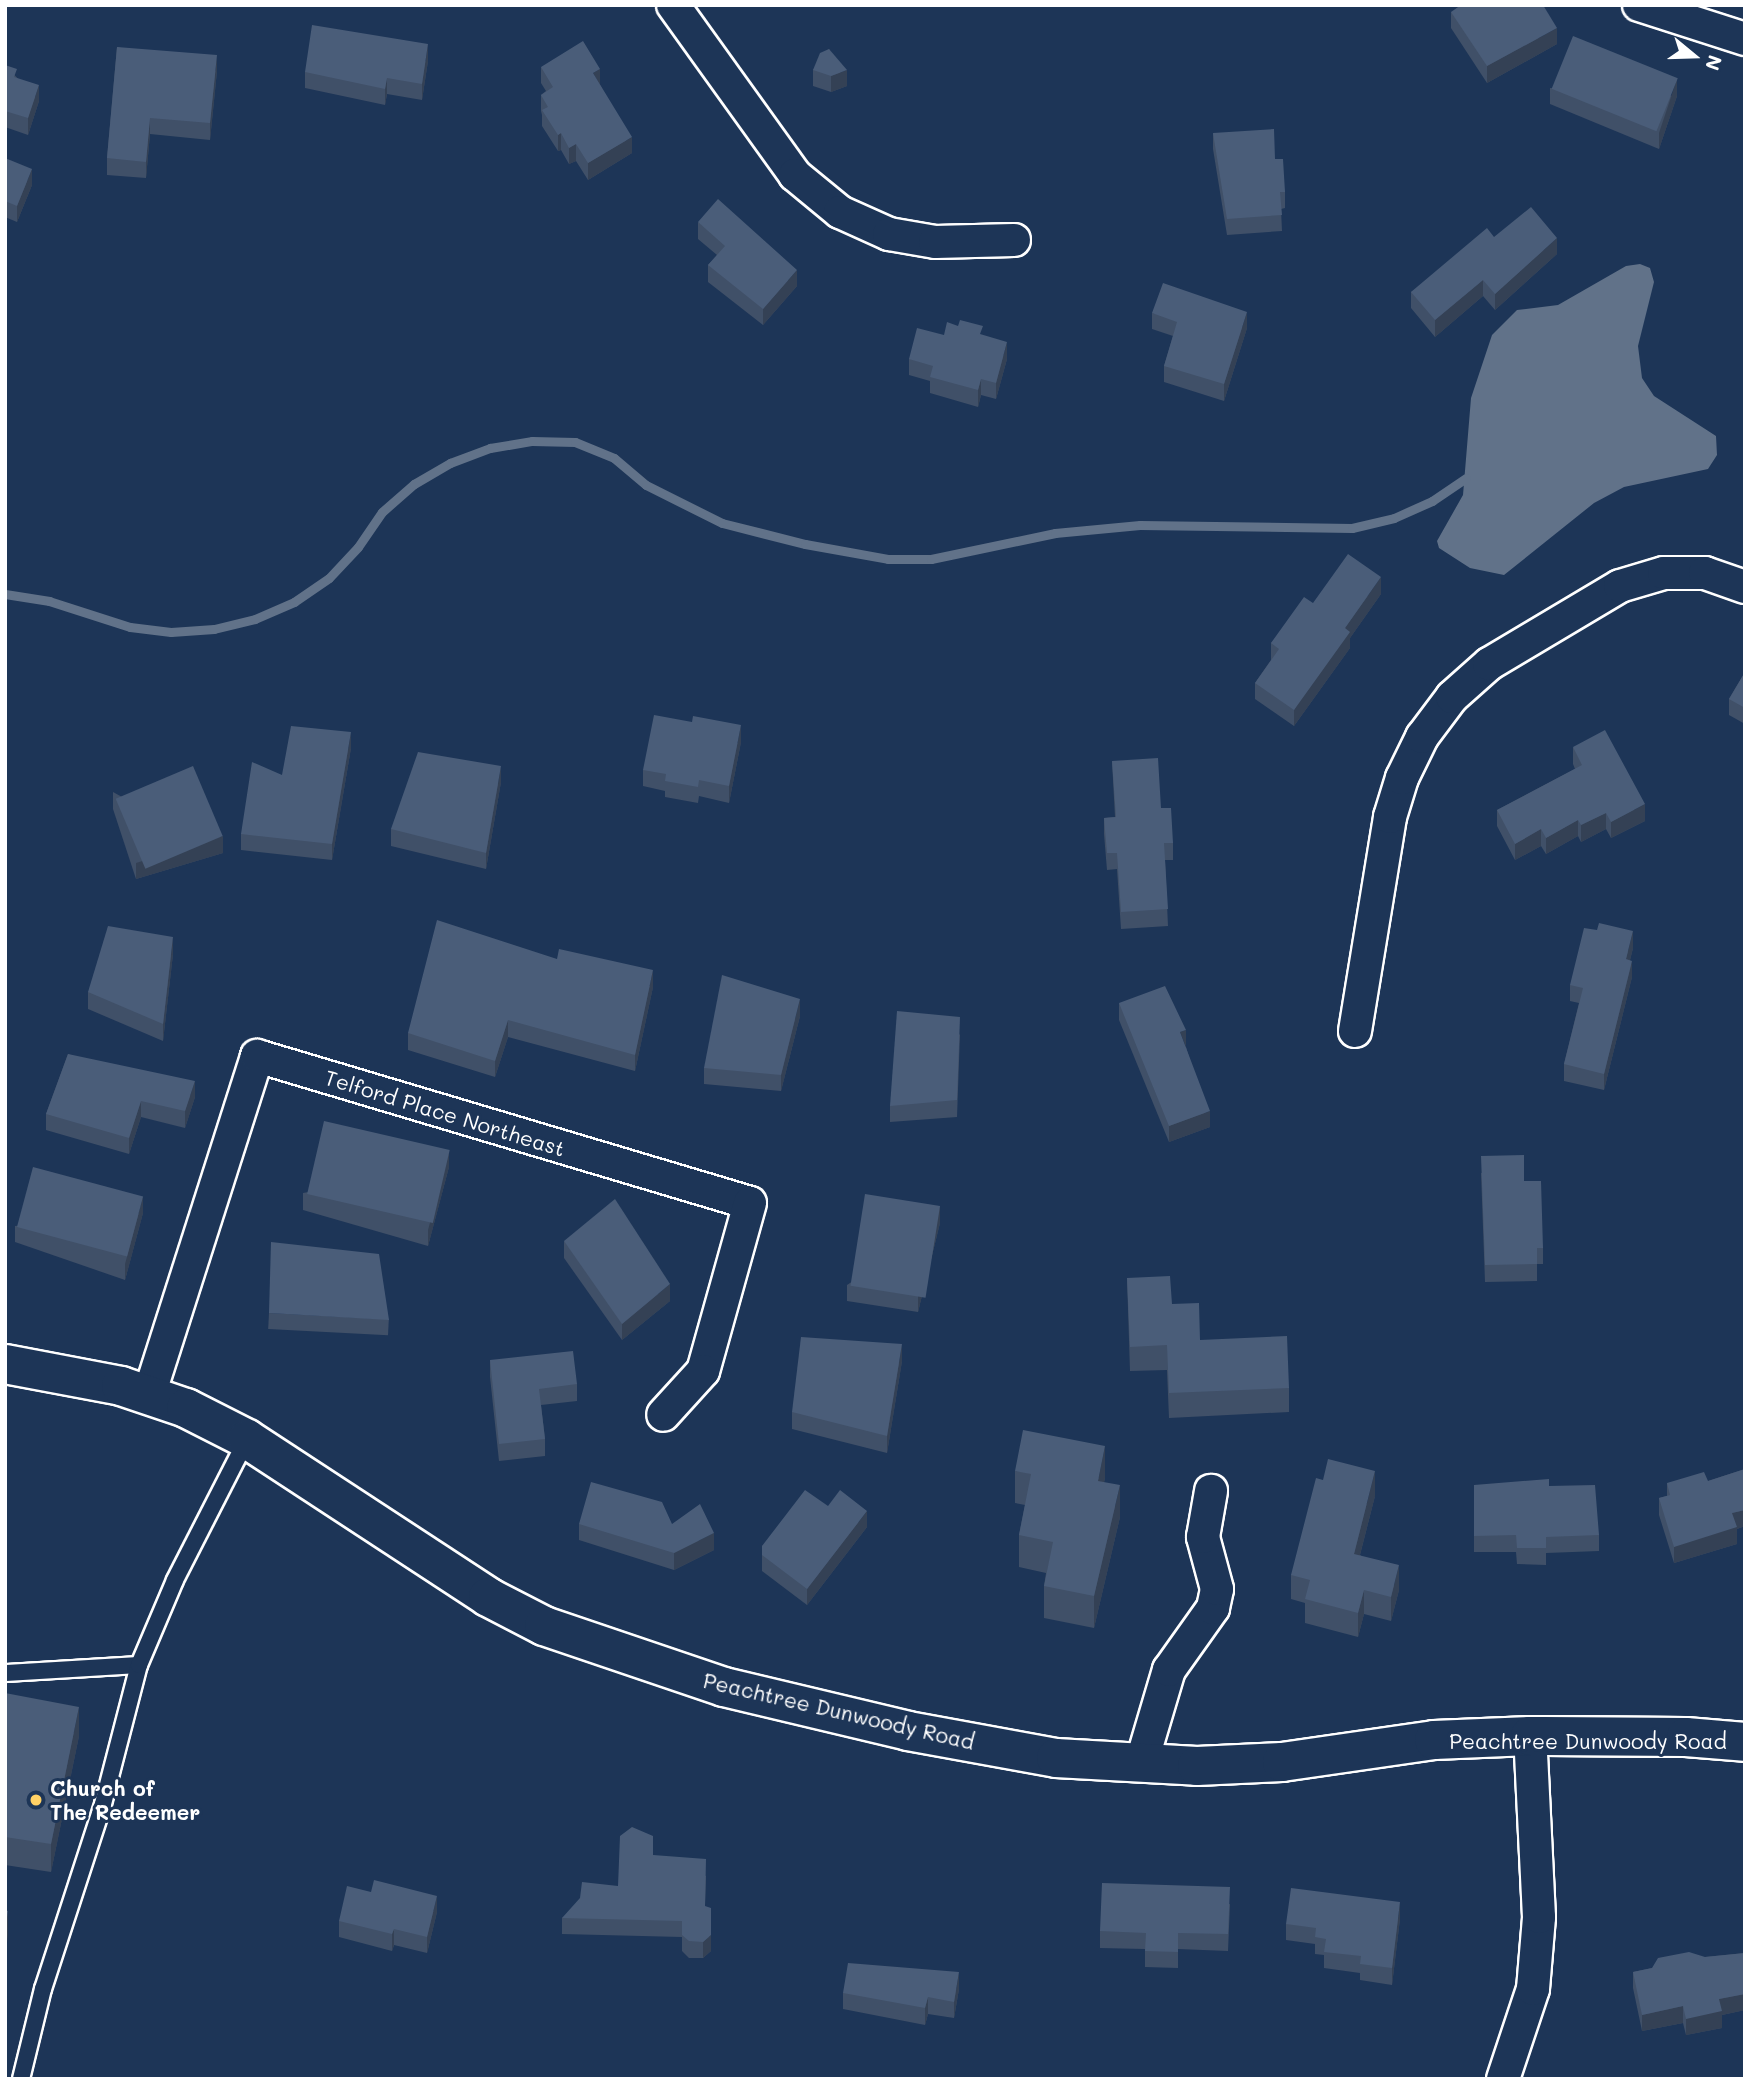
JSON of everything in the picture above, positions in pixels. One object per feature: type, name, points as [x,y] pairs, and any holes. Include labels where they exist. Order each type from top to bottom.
[{"type":"main road","name":"Peachtree Dunwoody Road","points":[[5,1364],[121,1386],[149,1395],[247,1439],[488,1597],[544,1626],[636,1660],[724,1687],[908,1731],[1056,1758],[1197,1766],[1282,1762],[1434,1741],[1530,1736],[1686,1737],[1745,1742]]},
{"type":"street","points":[[673,5],[795,175],[840,212],[889,234],[935,242],[1014,240]]},
{"type":"street","points":[[1639,5],[1745,39]]},
{"type":"street","points":[[1355,1031],[1390,817],[1402,778],[1422,737],[1452,697],[1489,664],[1620,586],[1664,573],[1705,573],[1745,587]]},
{"type":"street","name":"Telford Place Northeast","points":[[149,1395],[257,1056],[750,1203],[703,1371],[663,1415]]},
{"type":"street","points":[[1142,1761],[1169,1670],[1213,1608],[1217,1589],[1203,1537],[1210,1491]]},
{"type":"street","points":[[1503,2079],[1533,1989],[1539,1917],[1530,1736]]},
{"type":"lane","points":[[21,2079],[43,1989],[103,1804],[139,1665],[175,1580],[247,1439]]},
{"type":"lane","points":[[5,1673],[139,1665]]},
{"type":"water","points":[[1640,264],[1650,268],[1654,282],[1638,346],[1642,378],[1654,396],[1716,436],[1717,455],[1708,469],[1624,487],[1594,503],[1504,575],[1470,568],[1439,548],[1437,541],[1463,495],[1471,398],[1492,335],[1517,310],[1558,305],[1626,266]]},
{"type":"building","points":[[1461,5],[1543,5],[1557,28],[1487,66],[1451,12]]},
{"type":"building","points":[[312,25],[428,44],[422,84],[387,78],[385,89],[305,72]]},
{"type":"building","points":[[1573,36],[1678,78],[1656,131],[1552,89]]},
{"type":"building","points":[[583,41],[600,69],[593,73],[632,137],[588,163],[576,144],[569,148],[561,133],[558,135],[542,110],[548,107],[541,95],[553,87],[541,67]]},
{"type":"building","points":[[117,47],[217,55],[210,123],[150,118],[146,162],[107,158]]},
{"type":"building","points":[[829,49],[847,70],[831,76],[813,70],[820,53]]},
{"type":"building","points":[[5,65],[17,69],[14,77],[39,85],[28,118],[5,111]]},
{"type":"building","points":[[1274,129],[1275,159],[1283,159],[1285,192],[1280,192],[1282,215],[1227,219],[1213,133]]},
{"type":"building","points":[[5,158],[32,169],[17,206],[5,201]]},
{"type":"building","points":[[718,199],[797,270],[763,309],[708,265],[725,246],[698,222]]},
{"type":"building","points":[[1531,207],[1557,238],[1495,294],[1483,280],[1435,320],[1411,292],[1487,228],[1494,237]]},
{"type":"building","points":[[1163,283],[1247,312],[1224,384],[1164,366],[1177,322],[1152,313]]},
{"type":"building","points":[[960,320],[983,326],[980,334],[1007,342],[996,383],[981,379],[978,390],[930,377],[933,366],[909,359],[917,328],[944,335],[947,322],[958,326]]},
{"type":"building","points":[[1348,554],[1381,577],[1345,628],[1350,632],[1294,710],[1255,683],[1279,649],[1271,643],[1304,597],[1313,603]]},
{"type":"building","points":[[1745,672],[1745,708],[1729,699]]},
{"type":"building","points":[[654,715],[692,722],[693,716],[741,725],[729,786],[699,780],[698,787],[665,781],[666,774],[643,770]]},
{"type":"building","points":[[291,726],[351,732],[332,844],[241,834],[252,762],[282,775]]},
{"type":"building","points":[[1605,730],[1645,804],[1611,822],[1606,813],[1581,825],[1578,820],[1546,838],[1541,829],[1515,844],[1497,810],[1582,765],[1573,747]]},
{"type":"building","points":[[418,752],[501,766],[486,853],[391,829]]},
{"type":"building","points":[[1158,758],[1161,808],[1171,808],[1173,843],[1164,843],[1168,909],[1121,912],[1117,853],[1107,853],[1104,818],[1116,817],[1112,761]]},
{"type":"building","points":[[193,766],[223,836],[145,869],[116,799]]},
{"type":"building","points":[[437,920],[557,959],[559,949],[653,970],[635,1055],[508,1020],[495,1061],[408,1033]]},
{"type":"building","points":[[1599,923],[1633,931],[1626,959],[1632,961],[1604,1074],[1564,1064],[1583,988],[1570,985],[1584,928],[1597,930]]},
{"type":"building","points":[[108,926],[173,937],[163,1024],[88,992]]},
{"type":"building","points":[[722,975],[800,999],[781,1075],[704,1068]]},
{"type":"building","points":[[1165,986],[1186,1030],[1180,1032],[1210,1111],[1169,1126],[1119,1003]]},
{"type":"building","points":[[897,1011],[960,1017],[957,1100],[890,1106]]},
{"type":"building","points":[[68,1054],[195,1081],[185,1111],[141,1101],[129,1138],[46,1114]]},
{"type":"building","points":[[324,1121],[450,1150],[433,1223],[307,1194]]},
{"type":"building","points":[[1524,1155],[1524,1181],[1541,1181],[1543,1248],[1537,1248],[1537,1264],[1485,1265],[1481,1156]]},
{"type":"building","points":[[33,1167],[143,1197],[127,1256],[17,1227]]},
{"type":"building","points":[[865,1194],[940,1206],[926,1298],[850,1286]]},
{"type":"building","points":[[615,1199],[670,1284],[622,1324],[564,1241]]},
{"type":"building","points":[[271,1242],[379,1254],[389,1320],[269,1313]]},
{"type":"building","points":[[1170,1276],[1172,1304],[1199,1303],[1200,1340],[1287,1336],[1289,1388],[1169,1393],[1167,1345],[1130,1347],[1127,1278]]},
{"type":"building","points":[[801,1337],[902,1344],[887,1436],[792,1412]]},
{"type":"building","points":[[573,1351],[577,1384],[539,1389],[545,1439],[499,1444],[490,1360]]},
{"type":"building","points":[[1023,1430],[1105,1446],[1098,1481],[1120,1485],[1094,1596],[1044,1586],[1053,1542],[1019,1535],[1031,1474],[1015,1471]]},
{"type":"building","points":[[1328,1459],[1375,1471],[1354,1554],[1399,1565],[1391,1597],[1364,1590],[1358,1613],[1305,1599],[1310,1580],[1291,1575],[1316,1478],[1323,1480]]},
{"type":"building","points":[[1745,1469],[1745,1510],[1732,1513],[1737,1527],[1674,1547],[1659,1498],[1670,1495],[1667,1483],[1704,1472],[1708,1481]]},
{"type":"building","points":[[1549,1479],[1549,1486],[1595,1485],[1599,1535],[1546,1537],[1546,1548],[1517,1548],[1516,1535],[1474,1536],[1474,1485]]},
{"type":"building","points":[[591,1482],[662,1502],[672,1524],[700,1504],[714,1533],[674,1553],[579,1524]]},
{"type":"building","points":[[805,1490],[828,1506],[840,1490],[867,1511],[807,1589],[762,1555],[762,1546]]},
{"type":"building","name":"Church of The Redeemer","points":[[5,1693],[79,1707],[51,1844],[5,1837]]},
{"type":"building","points":[[632,1827],[653,1836],[653,1855],[706,1859],[705,1906],[711,1908],[711,1935],[703,1942],[689,1941],[682,1935],[682,1921],[562,1918],[580,1898],[582,1882],[618,1886],[620,1836]]},
{"type":"building","points":[[374,1880],[437,1896],[427,1937],[394,1929],[392,1934],[339,1921],[347,1886],[371,1892]]},
{"type":"building","points":[[1102,1883],[1230,1887],[1228,1934],[1178,1933],[1178,1952],[1145,1951],[1146,1933],[1100,1931]]},
{"type":"building","points":[[1291,1888],[1400,1902],[1392,1968],[1360,1964],[1361,1956],[1324,1952],[1326,1939],[1315,1937],[1316,1928],[1286,1924]]},
{"type":"building","points":[[5,1910],[8,1911],[5,1932]]},
{"type":"building","points":[[1689,1952],[1705,1957],[1745,1953],[1745,1994],[1719,1999],[1722,2011],[1686,2019],[1683,2006],[1642,2015],[1633,1972],[1652,1968],[1658,1958]]},
{"type":"building","points":[[848,1963],[959,1972],[954,2002],[928,1997],[925,2008],[843,1993]]},
{"type":"waterway","points":[[5,594],[49,601],[130,627],[171,632],[214,629],[255,619],[294,602],[329,578],[358,547],[382,512],[414,484],[450,463],[490,448],[532,441],[575,442],[614,458],[646,485],[722,523],[805,544],[888,559],[931,559],[1055,533],[1140,525],[1352,528],[1394,518],[1432,501],[1466,478]]},
{"type":"place","name":"Church of The Redeemer","points":[[36,1800]]}]
